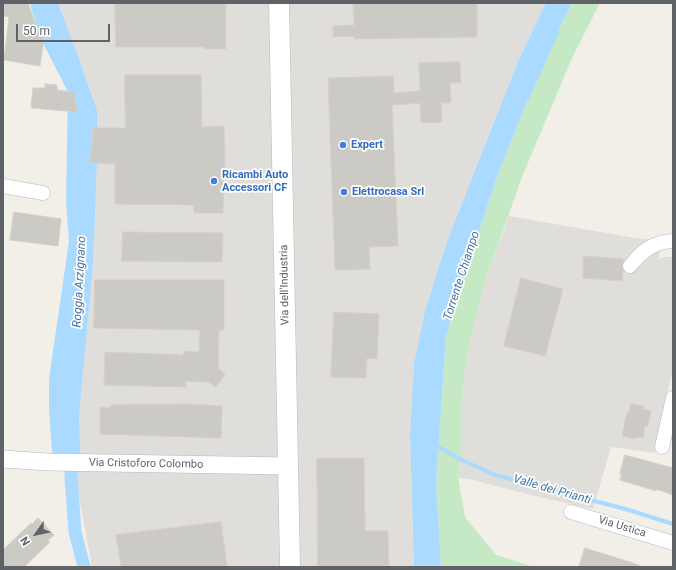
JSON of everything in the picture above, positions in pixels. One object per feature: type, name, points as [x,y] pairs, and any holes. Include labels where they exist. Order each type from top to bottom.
[{"type":"main road","name":"Via dell'Industria","points":[[279,3],[290,567]]},
{"type":"street","points":[[3,186],[44,193]]},
{"type":"street","points":[[630,266],[640,254],[652,245],[673,241]]},
{"type":"street","points":[[662,447],[673,398]]},
{"type":"street","name":"Via Cristoforo Colombo","points":[[3,459],[56,462],[288,466]]},
{"type":"street","name":"Via Ustica","points":[[571,512],[673,542]]},
{"type":"shaded area","points":[[58,3],[546,3],[519,59],[446,244],[425,311],[414,363],[410,434],[414,567],[92,567],[73,464],[81,464],[79,417],[93,265],[97,164],[90,163],[93,128],[96,128],[97,110]]},
{"type":"shaded area","points":[[509,216],[635,238],[662,241],[658,260],[664,257],[673,257],[673,367],[655,453],[611,447],[593,509],[469,479],[458,478],[461,455],[461,410],[465,369],[471,336],[484,284]]},
{"type":"green space","points":[[572,3],[600,3],[572,58],[522,177],[484,284],[471,336],[465,369],[461,410],[461,455],[458,478],[465,517],[496,555],[534,567],[441,567],[436,483],[446,336],[461,284],[497,177],[547,52]]},
{"type":"water","points":[[30,3],[58,3],[97,110],[97,128],[93,128],[90,163],[97,164],[93,265],[79,417],[81,464],[53,463],[49,411],[49,379],[69,241],[66,203],[68,92],[43,43],[44,36],[37,28]]},
{"type":"water","points":[[546,3],[572,3],[547,52],[497,177],[461,284],[446,336],[436,483],[441,567],[414,567],[410,434],[414,363],[425,311],[446,244],[519,59]]},
{"type":"building","points":[[3,3],[28,3],[37,28],[44,36],[40,66],[4,60],[9,17],[3,16]]},
{"type":"building","points":[[115,3],[226,3],[226,49],[205,49],[205,47],[116,47]]},
{"type":"building","points":[[353,3],[477,3],[477,37],[354,39],[354,36],[333,37],[333,26],[354,25]]},
{"type":"building","points":[[460,62],[461,83],[450,83],[451,103],[441,103],[442,122],[421,123],[420,103],[392,105],[398,246],[369,247],[370,269],[335,270],[328,78],[393,76],[394,93],[420,91],[419,63]]},
{"type":"building","points":[[125,75],[201,75],[202,127],[224,126],[225,166],[223,213],[194,213],[194,205],[115,204],[115,164],[90,163],[93,128],[125,128]]},
{"type":"building","points":[[45,84],[57,85],[57,90],[74,92],[78,112],[31,108],[33,88],[45,88]]},
{"type":"building","points":[[14,212],[61,219],[58,246],[10,240]]},
{"type":"building","points":[[123,232],[223,233],[222,262],[122,261]]},
{"type":"building","points":[[584,256],[624,259],[622,265],[622,281],[583,278]]},
{"type":"building","points":[[521,278],[563,289],[545,356],[504,346]]},
{"type":"building","points":[[95,280],[224,280],[224,330],[219,330],[218,368],[225,374],[216,387],[209,382],[185,381],[186,387],[104,385],[105,352],[183,355],[184,351],[199,352],[200,330],[94,328]]},
{"type":"building","points":[[334,312],[379,314],[377,359],[367,358],[366,378],[331,377]]},
{"type":"building","points":[[187,404],[222,406],[221,438],[100,434],[100,407],[111,408],[111,405]]},
{"type":"building","points":[[631,404],[644,406],[643,409],[651,411],[648,426],[645,426],[643,438],[636,437],[635,439],[622,436],[627,412],[629,413]]},
{"type":"building","points":[[625,455],[673,468],[673,495],[620,480]]},
{"type":"building","points":[[317,458],[364,458],[365,531],[388,531],[389,567],[318,567]]},
{"type":"building","points":[[38,518],[54,535],[48,540],[50,542],[24,567],[3,567],[3,550]]},
{"type":"building","points":[[221,522],[227,567],[121,567],[116,535]]},
{"type":"building","points":[[585,548],[639,565],[639,567],[579,567]]},
{"type":"waterway","name":"Torrente Chiampo","points":[[527,99],[557,32]]},
{"type":"waterway","name":"Valle dei Prianti","points":[[435,445],[462,460],[495,475],[629,510],[673,524]]},
{"type":"waterway","name":"Roggia Arzignano","points":[[72,454],[71,477],[75,532],[84,567]]},
{"type":"place","name":"Expert","points":[[343,145]]},
{"type":"place","name":"Ricambi Auto Accessori CF","points":[[214,181]]},
{"type":"place","name":"Elettrocasa Srl","points":[[344,192]]}]
